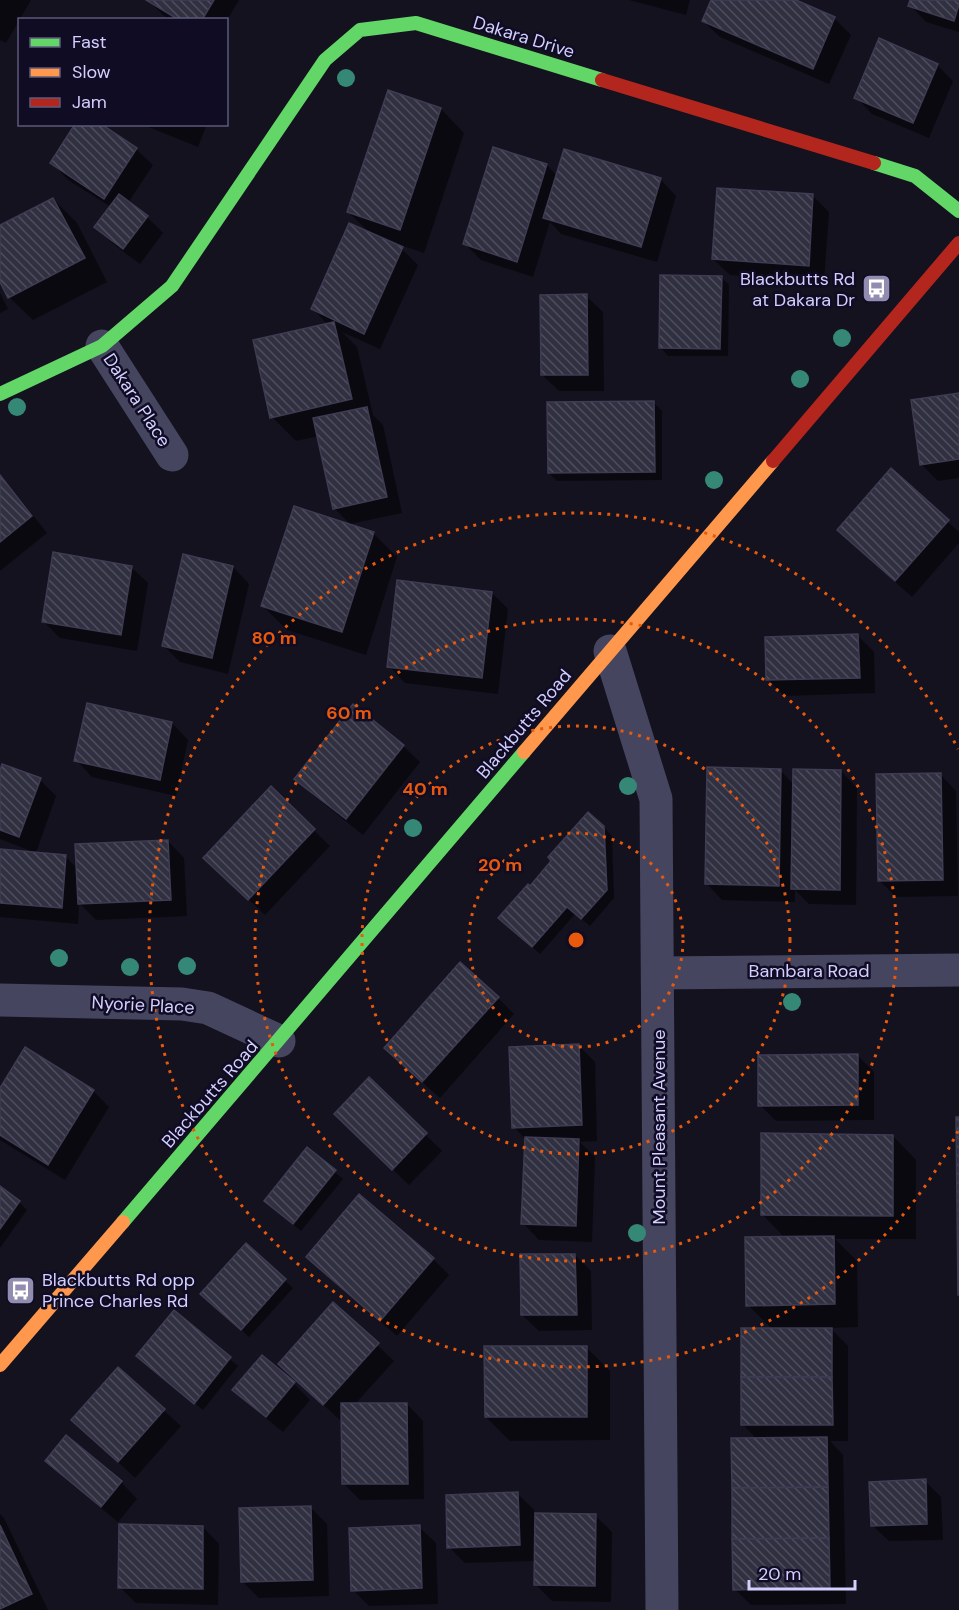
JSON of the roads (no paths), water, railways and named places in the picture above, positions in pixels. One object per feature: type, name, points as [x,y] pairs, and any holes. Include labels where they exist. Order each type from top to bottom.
[{"type":"street","name":"Dakara Drive","points":[[0,394],[102,346],[172,286],[325,60],[360,30],[416,23],[550,63],[915,176],[959,211]]},
{"type":"street","name":"Blackbutts Road","points":[[0,1365],[958,245]]},
{"type":"street","name":"Dakara Place","points":[[102,346],[172,455]]},
{"type":"street","name":"Mount Pleasant Avenue","points":[[610,651],[656,798],[662,1610]]},
{"type":"street","name":"Bambara Road","points":[[658,972],[959,970]]},
{"type":"street","name":"Nyorie Place","points":[[0,1000],[182,1004],[208,1008],[279,1041]]},
{"type":"place","name":"Blackbutts Rd at Dakara Dr","points":[[876,289]]},
{"type":"place","name":"Blackbutts Rd opp Prince Charles Rd","points":[[21,1290]]}]
